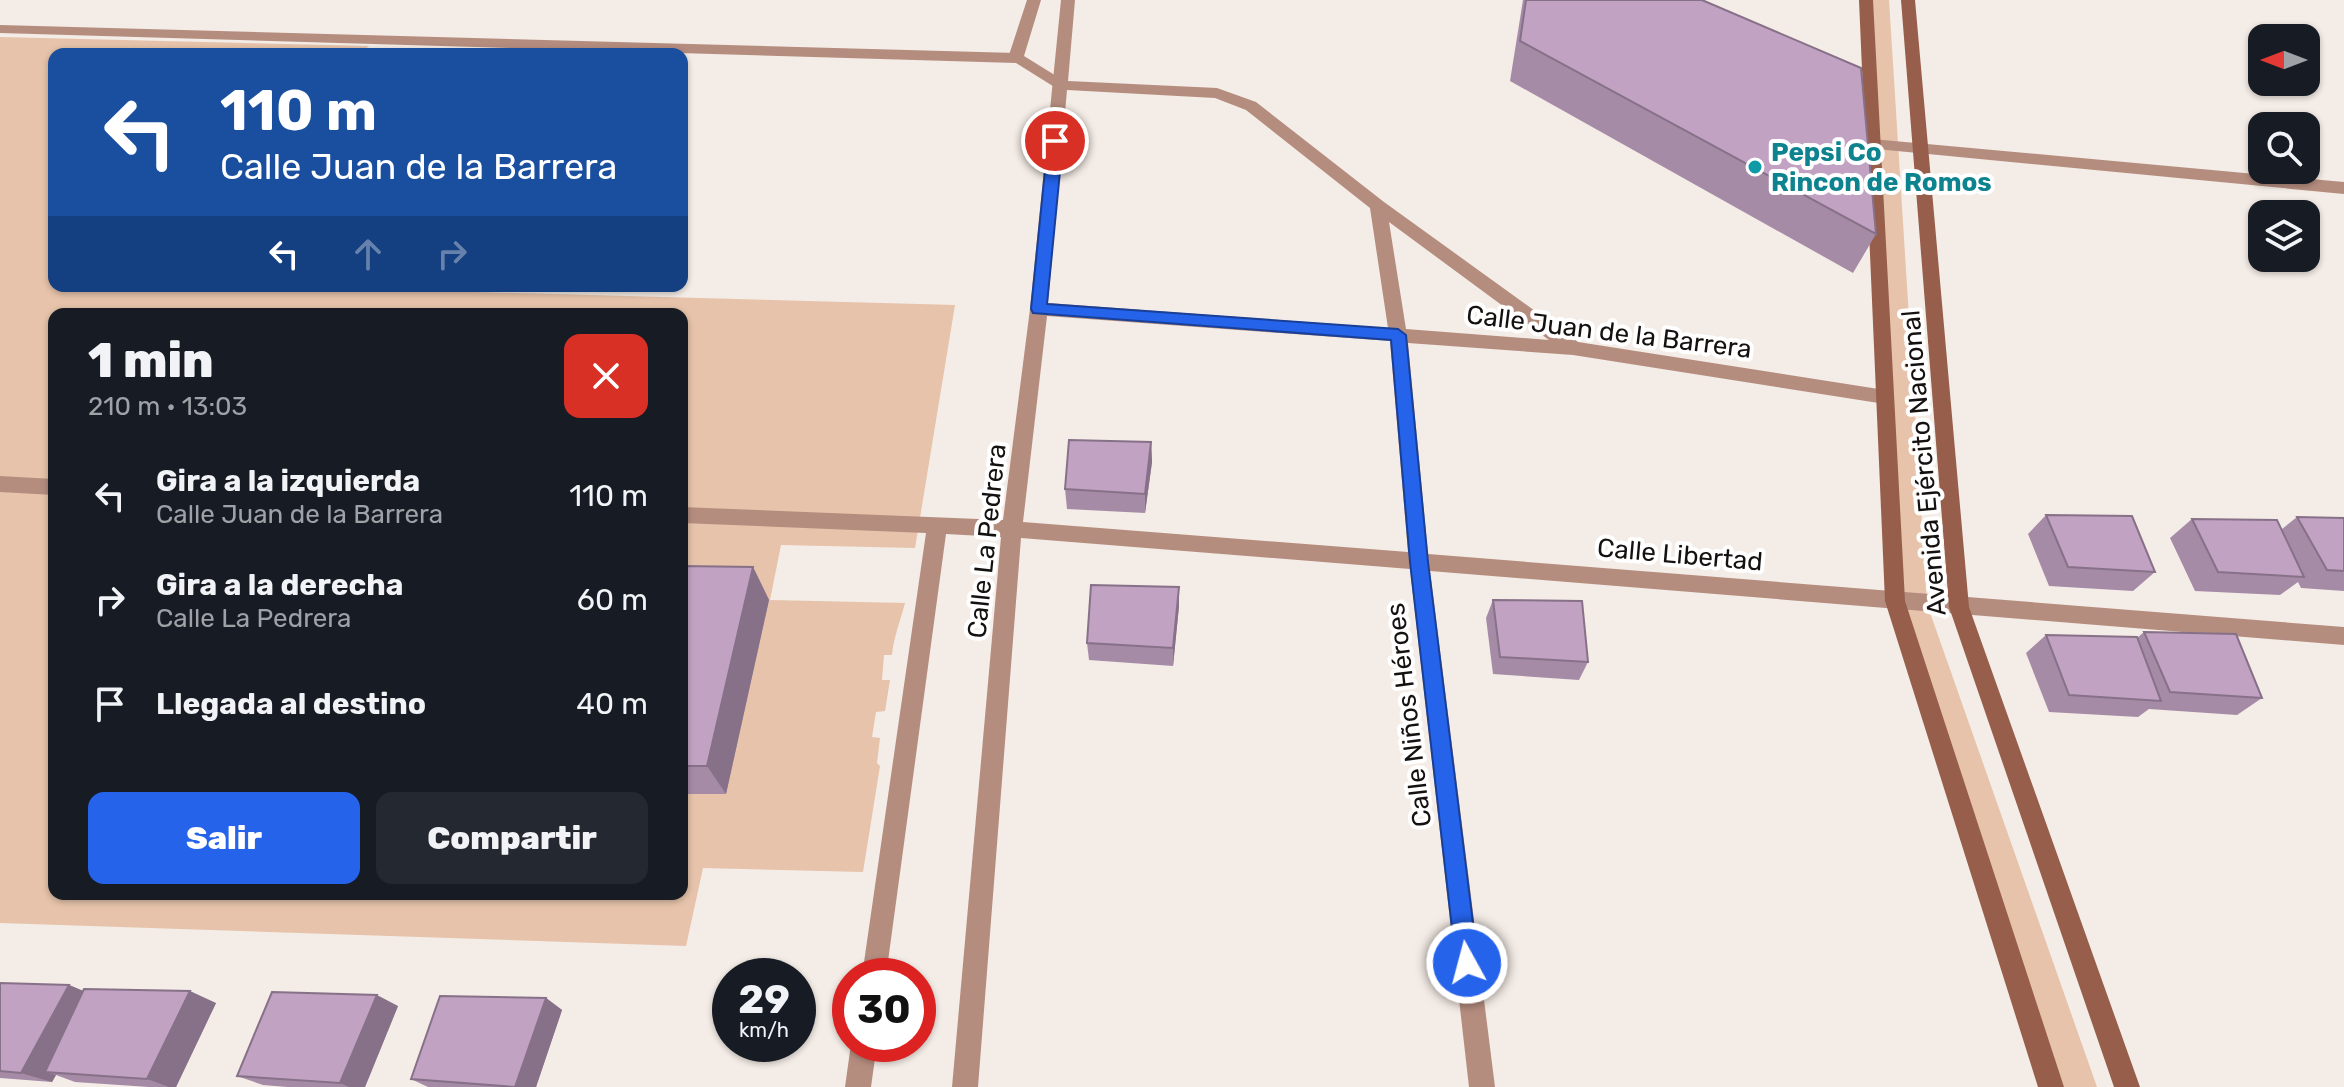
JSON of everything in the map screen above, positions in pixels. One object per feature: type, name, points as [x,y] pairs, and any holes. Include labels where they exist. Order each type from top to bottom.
[{"type":"main road","name":"Avenida Ejército Nacional","points":[[1866,0],[1872,144],[1868,192],[1885,397],[1895,601],[2051,1087]]},
{"type":"main road","name":"Avenida Ejército Nacional","points":[[1908,0],[1959,607],[2127,1087]]},
{"type":"street","points":[[1016,58],[1034,0]]},
{"type":"street","name":"Calle La Pedrera","points":[[965,1087],[1012,529],[1039,309],[1068,0]]},
{"type":"street","points":[[0,29],[666,48]]},
{"type":"street","points":[[688,49],[1016,58],[1061,85],[1217,93],[1251,106],[1378,206],[1573,348]]},
{"type":"street","points":[[1872,144],[2344,188]]},
{"type":"street","name":"Calle Niños Héroes","points":[[1378,206],[1398,335],[1419,562],[1482,1087]]},
{"type":"street","name":"Calle Juan de la Barrera","points":[[1039,309],[1573,348],[1885,397]]},
{"type":"street","points":[[0,484],[48,487]]},
{"type":"street","name":"Calle Libertad","points":[[688,515],[1012,529],[2344,636]]},
{"type":"street","points":[[877,958],[937,527]]},
{"type":"street","points":[[858,1087],[861,1062]]},
{"type":"shaded area","points":[[1869,0],[1889,0],[1927,604],[2097,1087],[2061,1087],[1897,601]]},
{"type":"shaded area","points":[[0,37],[369,46],[48,48],[48,292],[476,292],[955,305],[915,548],[781,545],[770,600],[905,603],[892,655],[884,655],[882,680],[890,680],[885,711],[876,712],[872,737],[880,738],[877,763],[880,766],[863,872],[703,868],[686,946],[0,923]]},
{"type":"building","name":"Pepsi Co Rincon de Romos","points":[[1526,0],[1702,0],[1861,68],[1876,234],[1520,41]]},
{"type":"building","points":[[1069,440],[1151,442],[1145,494],[1065,489]]},
{"type":"building","points":[[2046,515],[2132,516],[2155,572],[2068,567]]},
{"type":"building","points":[[2297,517],[2344,518],[2344,571],[2327,570]]},
{"type":"building","points":[[2192,519],[2277,520],[2304,577],[2218,572]]},
{"type":"building","points":[[688,566],[753,567],[707,766],[688,766]]},
{"type":"building","points":[[1091,585],[1179,587],[1173,648],[1087,643]]},
{"type":"building","points":[[1493,600],[1582,601],[1588,662],[1500,657]]},
{"type":"building","points":[[2144,632],[2236,634],[2262,698],[2170,692]]},
{"type":"building","points":[[2046,635],[2137,637],[2161,701],[2069,695]]},
{"type":"building","points":[[0,983],[69,985],[21,1073],[0,1071]]},
{"type":"building","points":[[84,989],[190,991],[147,1079],[45,1072]]},
{"type":"building","points":[[272,992],[377,995],[340,1083],[237,1076]]},
{"type":"building","points":[[440,996],[546,998],[515,1087],[411,1079]]},
{"type":"place","name":"Pepsi Co Rincon de Romos","points":[[1755,167]]},
{"type":"route","points":[[1055,141],[1039,309],[1398,335],[1419,562],[1467,963]]}]
